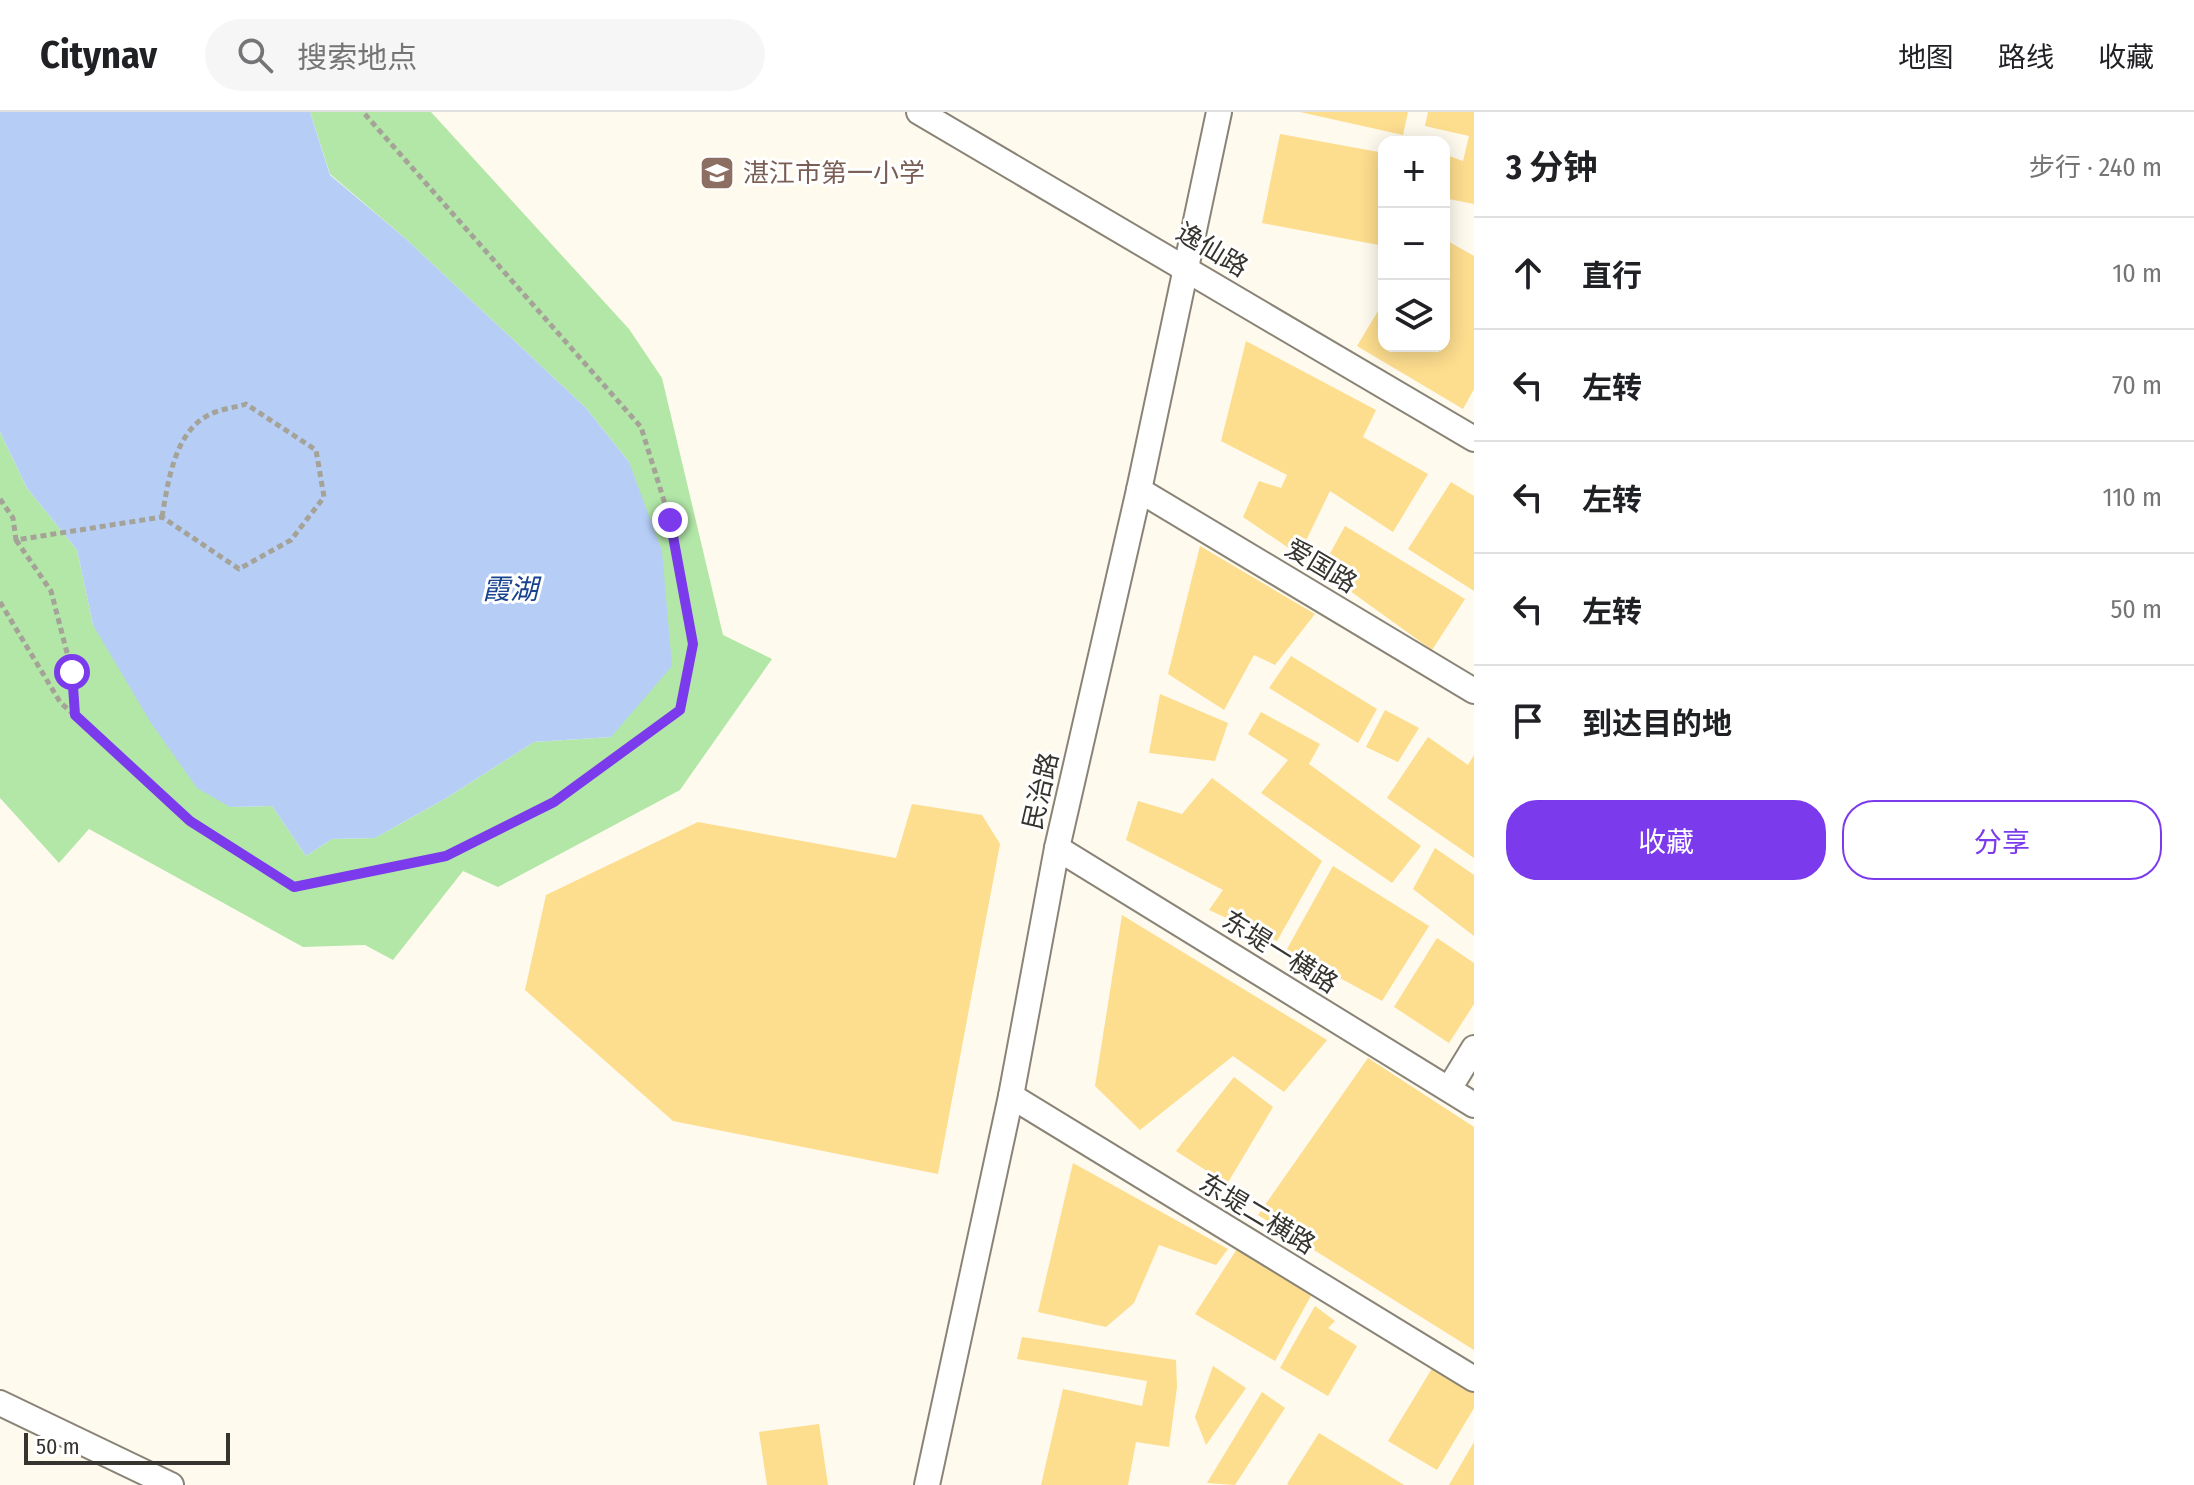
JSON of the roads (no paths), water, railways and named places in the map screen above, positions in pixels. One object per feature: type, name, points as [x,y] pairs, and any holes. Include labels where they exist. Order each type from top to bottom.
[{"type":"street","name":"逸仙路","points":[[919,112],[1474,439]]},
{"type":"street","name":"民治路","points":[[927,1485],[1011,1096],[1057,848],[1188,268],[1219,112]]},
{"type":"street","name":"爱国路","points":[[1139,490],[1474,691]]},
{"type":"street","name":"东堤一横路","points":[[1057,848],[1474,1105]]},
{"type":"street","points":[[1449,1089],[1474,1048]]},
{"type":"street","name":"东堤二横路","points":[[1011,1096],[1474,1379]]},
{"type":"street","points":[[0,1403],[171,1485]]},
{"type":"water","name":"霞湖","points":[[0,112],[310,112],[330,175],[406,239],[586,408],[629,462],[662,551],[672,666],[611,737],[534,742],[448,797],[375,838],[332,839],[306,856],[272,806],[230,807],[197,788],[151,723],[93,625],[77,550],[27,488],[0,432]]},
{"type":"place","name":"湛江市第一小学","points":[[717,173]]}]
